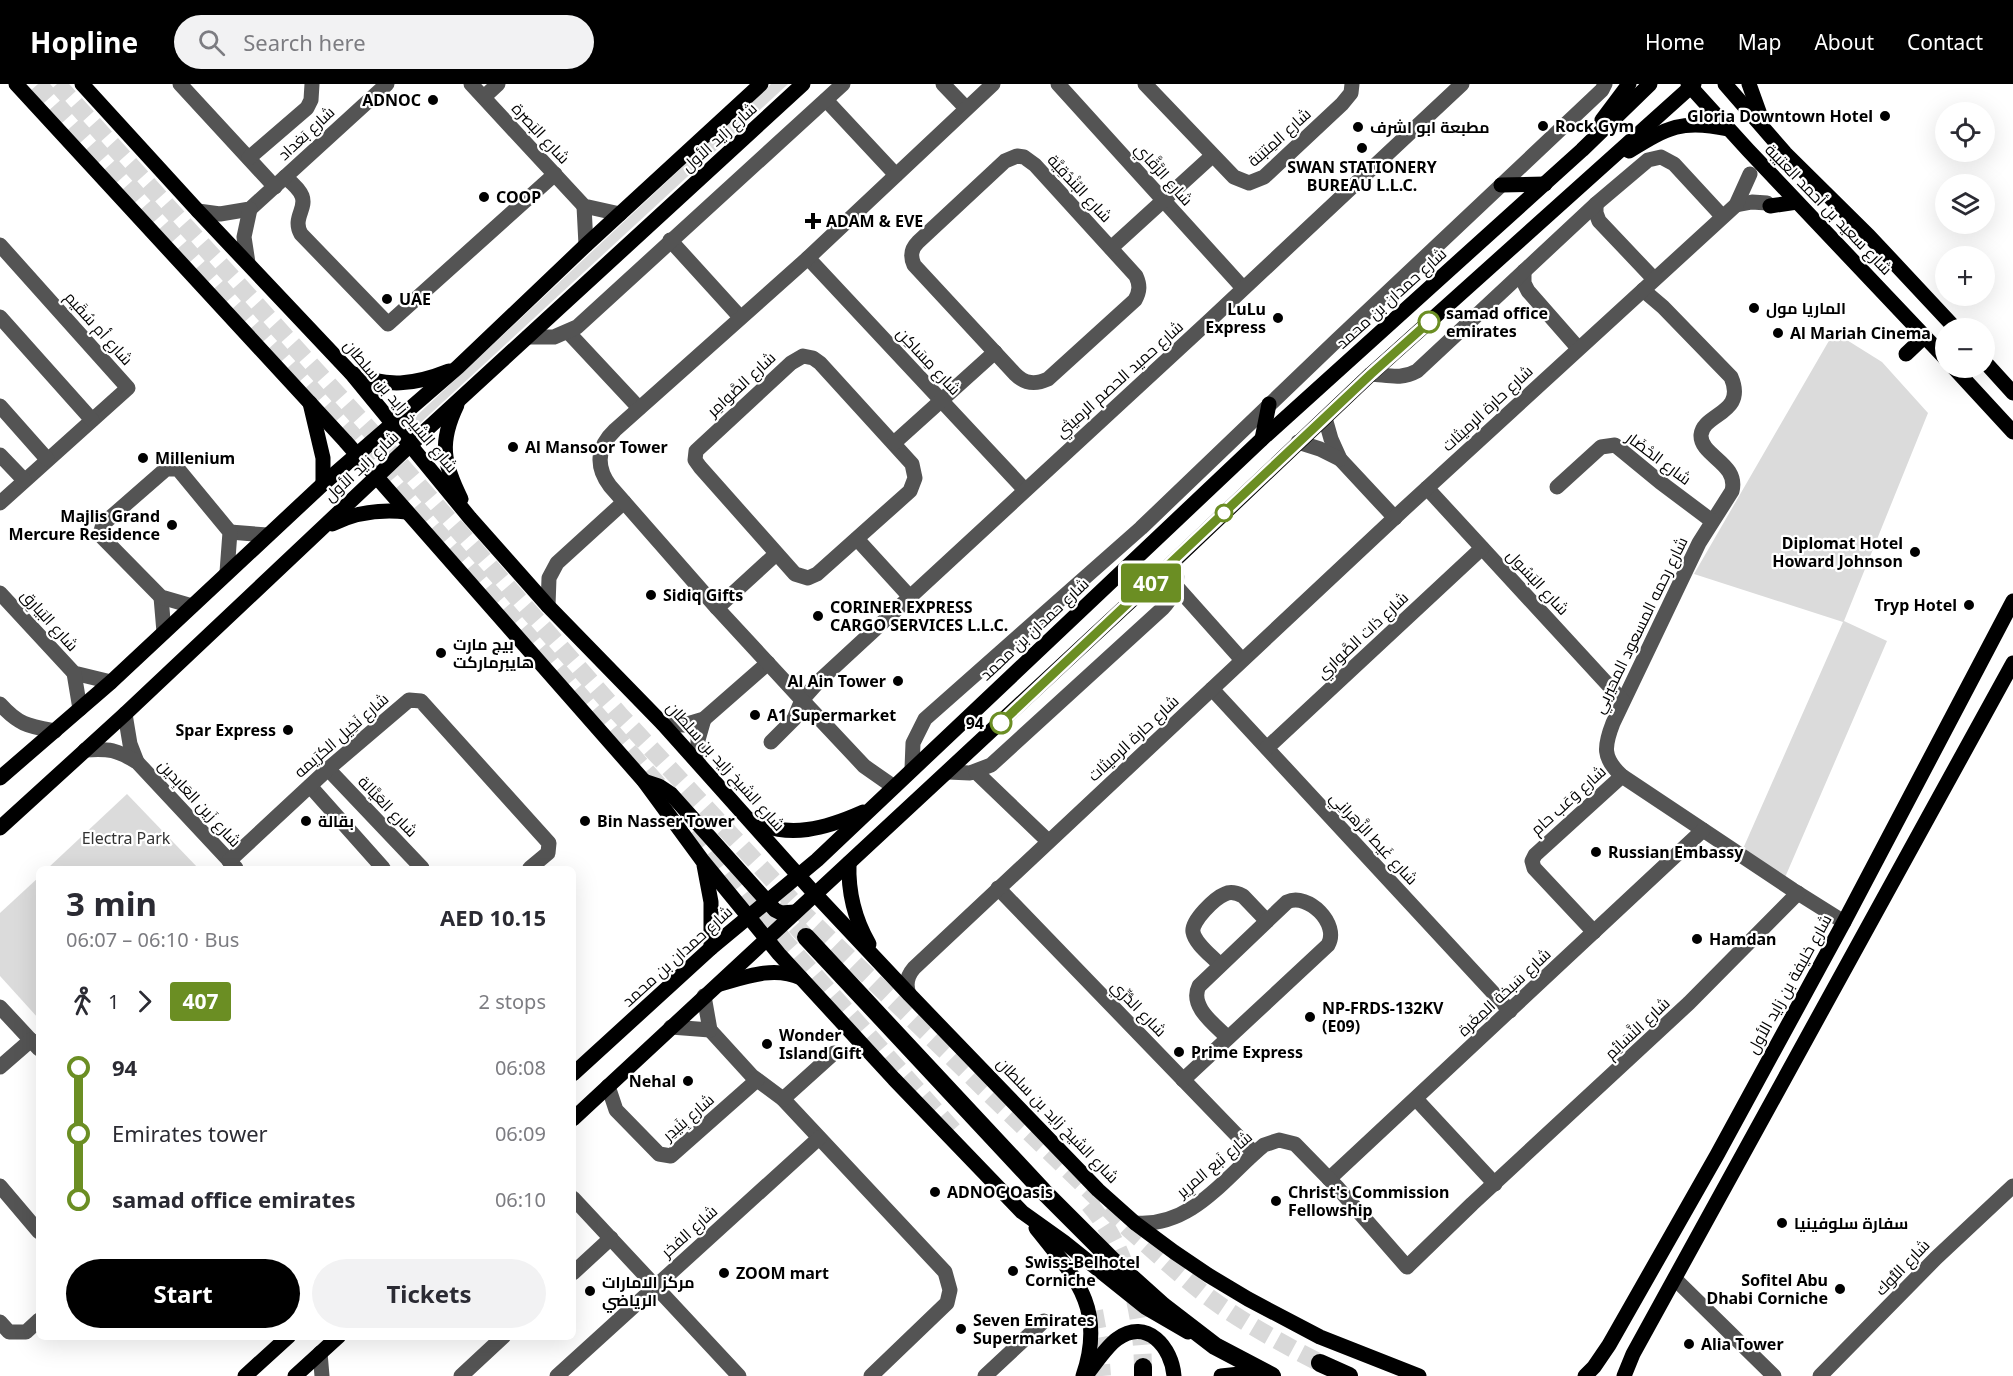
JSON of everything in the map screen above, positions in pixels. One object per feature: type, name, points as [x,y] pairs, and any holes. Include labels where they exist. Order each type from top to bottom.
[{"type":"highway","points":[[806,937],[1090,1239],[1163,1306],[1215,1346],[1272,1376]]},
{"type":"highway","points":[[1320,1363],[1349,1376]]},
{"type":"main road","points":[[16,84],[309,400],[644,781],[702,860],[801,978],[894,1079],[1023,1212],[1071,1271],[1084,1295],[1091,1335],[1089,1358],[1084,1376]]},
{"type":"main road","name":"شارع الشيخ زايد بن سلطان","points":[[82,84],[351,373],[470,518],[548,606],[663,724],[815,894],[1059,1151],[1135,1222],[1208,1275],[1291,1323],[1337,1344],[1419,1376]]},
{"type":"main road","name":"شارع زايد الأول","points":[[0,778],[111,682],[323,484],[458,368],[586,245],[761,84]]},
{"type":"main road","name":"شارع زايد الأول","points":[[0,828],[125,714],[410,445],[803,84]]},
{"type":"main road","points":[[1582,150],[1629,84]]},
{"type":"main road","name":"شارع حمدان بن محمد","points":[[576,1071],[711,948],[799,876],[1262,439],[1545,184],[1650,84]]},
{"type":"main road","name":"شارع سعيد بن أحمد العتيبة","points":[[1725,84],[1785,153],[1946,318]]},
{"type":"main road","points":[[1749,84],[1767,131]]},
{"type":"main road","points":[[576,1116],[948,772],[1371,374],[1691,85]]},
{"type":"main road","name":"شارع سعيد بن أحمد العتيبة","points":[[1691,85],[1728,129],[1935,346]]},
{"type":"main road","points":[[1598,169],[1671,127],[1692,124],[1728,129]]},
{"type":"main road","points":[[1501,185],[1545,184]]},
{"type":"main road","points":[[1768,204],[1797,202]]},
{"type":"main road","points":[[1906,354],[1925,336]]},
{"type":"main road","points":[[351,373],[372,381],[393,384],[424,379],[458,368]]},
{"type":"main road","points":[[1995,373],[2012,392]]},
{"type":"main road","points":[[1963,378],[2013,432]]},
{"type":"main road","points":[[460,399],[450,418],[444,444],[454,483],[470,518]]},
{"type":"main road","points":[[309,400],[323,458],[323,484]]},
{"type":"main road","points":[[1262,439],[1269,404]]},
{"type":"main road","points":[[316,534],[343,518],[357,514],[381,510],[407,512]]},
{"type":"main road","name":"شارع خليفة بن زايد الأول","points":[[1585,1376],[1609,1345],[1718,1155],[2013,601]]},
{"type":"main road","points":[[1624,1376],[1633,1354],[2013,663]]},
{"type":"main road","points":[[644,781],[659,786],[671,794],[775,910],[781,913],[795,912]]},
{"type":"main road","points":[[740,811],[769,828],[794,832],[822,827],[876,805]]},
{"type":"main road","points":[[702,860],[711,902],[711,948]]},
{"type":"main road","points":[[849,863],[849,885],[855,915],[872,951],[884,966]]},
{"type":"main road","points":[[710,991],[770,972],[792,973],[801,978]]},
{"type":"main road","points":[[1023,1212],[1145,1307],[1170,1323],[1215,1346]]},
{"type":"main road","points":[[1084,1376],[1115,1340],[1127,1334],[1139,1332],[1152,1335],[1162,1342],[1170,1356],[1174,1376]]},
{"type":"main road","points":[[295,1376],[335,1340]]},
{"type":"main road","points":[[245,1376],[277,1343]]},
{"type":"main road","points":[[1597,1376],[1609,1345]]},
{"type":"main road","points":[[1633,1354],[1634,1376]]},
{"type":"main road","points":[[1221,1376],[1240,1374],[1247,1376]]},
{"type":"street","points":[[180,84],[249,158],[302,197],[302,206],[297,220],[301,234],[388,324],[555,174]]},
{"type":"street","points":[[249,158],[307,108],[311,100],[312,84]]},
{"type":"street","name":"شارع بَغداد","points":[[250,209],[387,84]]},
{"type":"street","name":"شارع البَصرة","points":[[471,84],[584,206]]},
{"type":"street","points":[[484,97],[498,84]]},
{"type":"street","points":[[528,337],[545,339],[577,327],[843,84]]},
{"type":"street","points":[[943,84],[966,108]]},
{"type":"street","points":[[894,787],[864,766],[717,608],[604,477],[599,457],[607,437],[808,258],[993,84]]},
{"type":"street","name":"شارع الرَّقَّاي","points":[[1058,84],[1243,288]]},
{"type":"street","name":"شارع المِتبَنة","points":[[1145,84],[1234,177],[1249,183],[1264,177],[1347,99],[1351,93],[1352,84]]},
{"type":"street","points":[[912,769],[914,743],[926,719],[1141,528],[1597,95],[1605,84]]},
{"type":"street","name":"شارع حميد الحصم الرميثي","points":[[771,742],[794,719],[802,700],[819,681],[1243,288],[1454,86]]},
{"type":"street","points":[[826,100],[896,175]]},
{"type":"street","name":"شارع البُنْدُقِيَّة","points":[[1017,156],[1030,160],[1111,248],[1136,276],[1139,292],[1136,300],[1048,379],[1034,383],[1020,379],[914,265],[911,255],[918,242],[1005,160],[1017,156]]},
{"type":"street","points":[[1111,248],[1212,156]]},
{"type":"street","points":[[1371,374],[1397,377],[1411,375],[1417,371],[1596,204],[1648,160],[1661,157],[1674,164],[1722,216]]},
{"type":"street","name":"شارع حارة الرميثات","points":[[909,994],[907,983],[910,972],[1427,488],[1736,205],[1749,174]]},
{"type":"street","points":[[1736,205],[1752,202],[1768,204]]},
{"type":"street","name":"شارع رحمه المسعود المحيربي","points":[[1596,204],[1599,222],[1648,284],[1727,372],[1734,384],[1734,399],[1704,428],[1701,435],[1703,443],[1730,472],[1733,478],[1732,491],[1699,543],[1612,723],[1606,746],[1608,760],[1622,776],[1798,894],[1844,922]]},
{"type":"street","points":[[586,245],[584,206],[620,214]]},
{"type":"street","points":[[198,211],[220,214],[250,209],[244,237],[248,263]]},
{"type":"street","points":[[670,240],[740,317]]},
{"type":"street","name":"شارع أم سُقَيم","points":[[0,245],[128,388],[0,503]]},
{"type":"street","name":"شارع مِسَاكِن","points":[[808,258],[1025,490]]},
{"type":"street","points":[[1524,271],[1528,291],[1578,348]]},
{"type":"street","points":[[0,317],[92,420]]},
{"type":"street","points":[[568,332],[639,408]]},
{"type":"street","points":[[894,443],[995,352]]},
{"type":"street","name":"شارع الصَّوامِر","points":[[803,356],[813,358],[820,363],[912,464],[915,478],[910,491],[857,539],[817,574],[808,578],[795,574],[695,460],[696,452],[791,363],[803,356]]},
{"type":"street","points":[[0,406],[47,459]]},
{"type":"street","points":[[1325,418],[1340,459],[1395,518]]},
{"type":"street","points":[[1298,442],[1340,459]]},
{"type":"street","name":"شارع الحْضَار","points":[[1557,487],[1601,447],[1615,445],[1712,520]]},
{"type":"street","points":[[0,454],[24,480]]},
{"type":"street","points":[[192,606],[161,597],[102,537],[103,524],[166,469],[178,469],[230,532],[227,572]]},
{"type":"street","name":"شارع البَسُول","points":[[1427,488],[1623,700]]},
{"type":"street","points":[[548,606],[549,578],[557,563],[624,502]]},
{"type":"street","points":[[230,532],[267,535]]},
{"type":"street","points":[[857,539],[910,597]]},
{"type":"street","name":"شارع ذات الصَّواري","points":[[1267,748],[1482,548]]},
{"type":"street","points":[[717,608],[776,554]]},
{"type":"street","points":[[948,772],[959,774],[976,772],[991,765],[1169,602],[1178,578],[1174,561]]},
{"type":"street","points":[[1176,586],[1242,660]]},
{"type":"street","name":"شارع البَيارِق","points":[[0,592],[74,673],[80,709]]},
{"type":"street","points":[[161,597],[164,632]]},
{"type":"street","points":[[663,724],[684,725],[704,719],[768,663]]},
{"type":"street","name":"شارع البَيارِق","points":[[74,673],[111,682]]},
{"type":"street","name":"شارع غَيط الزَّهرانِي","points":[[1212,689],[1510,1011]]},
{"type":"street","name":"شارع نَخِيل الكرَيمه","points":[[232,865],[328,769],[409,700],[421,701],[549,843],[548,853],[532,866]]},
{"type":"street","points":[[0,704],[15,720],[55,731]]},
{"type":"street","name":"شارع زَين العَابِدين","points":[[125,714],[130,744],[137,762]]},
{"type":"street","points":[[698,762],[698,740],[704,719]]},
{"type":"street","name":"شارع زَين العَابِدين","points":[[85,750],[108,748],[121,752],[137,762],[232,865]]},
{"type":"street","name":"شارع العَيَّالة","points":[[328,769],[420,866]]},
{"type":"street","points":[[976,772],[1048,841]]},
{"type":"street","name":"شارع وَعَب حام","points":[[1594,932],[1534,868],[1532,861],[1535,855],[1622,776]]},
{"type":"street","points":[[310,786],[381,866]]},
{"type":"street","name":"شارع سَبخة المِغَرة","points":[[1333,1183],[1416,1099],[1703,830]]},
{"type":"street","name":"شارع الدُّرِّي","points":[[998,888],[1254,1153]]},
{"type":"street","points":[[1220,965],[1195,939],[1192,930],[1195,921],[1218,898],[1227,893],[1243,896],[1267,921]]},
{"type":"street","name":"شارع النَّسَائِم","points":[[1407,1267],[1689,1003],[1798,894]]},
{"type":"street","points":[[1183,1080],[1331,940],[1330,924],[1303,900],[1287,902],[1199,986],[1195,996],[1198,1007],[1227,1037]]},
{"type":"street","points":[[710,991],[710,1029],[757,1080],[783,1099],[945,1272],[950,1290],[947,1303],[871,1376]]},
{"type":"street","points":[[0,1006],[35,1045],[0,1067]]},
{"type":"street","points":[[672,1027],[710,1029]]},
{"type":"street","points":[[783,1099],[834,1053]]},
{"type":"street","name":"شارع بِنَيدِر","points":[[608,1086],[616,1110],[659,1154],[672,1156],[757,1080]]},
{"type":"street","points":[[1416,1099],[1495,1184]]},
{"type":"street","name":"شارع بِنَيدِر","points":[[591,1102],[616,1110]]},
{"type":"street","name":"شارع الفخر","points":[[568,1372],[656,1286],[819,1138]]},
{"type":"street","name":"شارع نَبع المرِير","points":[[1135,1222],[1164,1221],[1188,1211],[1211,1194],[1254,1153],[1271,1141],[1287,1140],[1301,1149],[1407,1267]]},
{"type":"street","points":[[0,1186],[36,1228]]},
{"type":"street","name":"شارع التُّوك","points":[[1820,1376],[1936,1258],[2013,1186]]},
{"type":"street","points":[[576,1201],[739,1376]]},
{"type":"street","points":[[576,1270],[611,1238]]},
{"type":"street","points":[[1675,1279],[1774,1376]]},
{"type":"street","points":[[985,1376],[1044,1321]]},
{"type":"street","points":[[0,1322],[9,1332],[26,1332],[36,1323]]},
{"type":"street","points":[[461,1376],[500,1340]]},
{"type":"street","points":[[320,1353],[322,1376]]},
{"type":"green space","points":[[771,84],[788,84],[417,426],[412,420]]},
{"type":"green space","points":[[1834,332],[1882,362],[1928,413],[1844,621],[1887,641],[1783,882],[1742,851],[1843,622],[1694,574]]},
{"type":"green space","name":"Electra Park","points":[[127,794],[196,866],[50,866]]},
{"type":"green space","points":[[36,880],[36,1016],[0,976],[0,913]]},
{"type":"tunnel","points":[[38,84],[375,460],[667,795]]},
{"type":"tunnel","points":[[57,84],[386,448],[619,714],[807,917],[1129,1229],[1168,1263],[1234,1315],[1320,1363]]},
{"type":"tunnel","points":[[695,830],[785,942],[959,1137]]},
{"type":"tunnel","points":[[777,906],[806,937]]},
{"type":"tunnel","points":[[1089,1204],[1113,1240],[1130,1281],[1139,1324],[1143,1367]]},
{"type":"tunnel","points":[[1094,1311],[1102,1376]]},
{"type":"bus line","name":"407","points":[[1001,723],[1429,322]]},
{"type":"place","name":"ADNOC","points":[[433,100]]},
{"type":"place","name":"Gloria Downtown Hotel","points":[[1885,116]]},
{"type":"place","name":"Rock Gym","points":[[1543,126]]},
{"type":"place","name":"مطبعة ابو اشرف","points":[[1358,127]]},
{"type":"place","name":"SWAN STATIONERY BUREAU L.L.C.","points":[[1362,148]]},
{"type":"place","name":"COOP","points":[[484,197]]},
{"type":"place","name":"ADAM & EVE","points":[[813,221]]},
{"type":"place","name":"UAE","points":[[387,299]]},
{"type":"place","name":"الماريا مول","points":[[1754,308]]},
{"type":"place","name":"LuLu Express","points":[[1278,318]]},
{"type":"place","name":"samad office emirates","points":[[1429,322]]},
{"type":"place","name":"Al Mariah Cinema","points":[[1778,333]]},
{"type":"place","name":"Al Mansoor Tower","points":[[513,447]]},
{"type":"place","name":"Millenium","points":[[143,458]]},
{"type":"place","name":"Majlis Grand Mercure Residence","points":[[172,525]]},
{"type":"place","name":"Diplomat Hotel Howard Johnson","points":[[1915,552]]},
{"type":"place","name":"Sidiq Gifts","points":[[651,595]]},
{"type":"place","name":"Tryp Hotel","points":[[1969,605]]},
{"type":"place","name":"CORINER EXPRESS CARGO SERVICES L.L.C.","points":[[818,616]]},
{"type":"place","name":"بيج مارت هايبرماركت","points":[[441,653]]},
{"type":"place","name":"Al Ain Tower","points":[[898,681]]},
{"type":"place","name":"A1 Supermarket","points":[[755,715]]},
{"type":"place","name":"94","points":[[1001,723]]},
{"type":"place","name":"Spar Express","points":[[288,730]]},
{"type":"place","name":"بقالة","points":[[306,821]]},
{"type":"place","name":"Bin Nasser Tower","points":[[585,821]]},
{"type":"place","name":"Russian Embassy","points":[[1596,852]]},
{"type":"place","name":"Hamdan","points":[[1697,939]]},
{"type":"place","name":"NP-FRDS-132KV (E09)","points":[[1310,1017]]},
{"type":"place","name":"Wonder Island Gift","points":[[767,1044]]},
{"type":"place","name":"Prime Express","points":[[1179,1052]]},
{"type":"place","name":"Nehal","points":[[688,1081]]},
{"type":"place","name":"ADNOC Oasis","points":[[935,1192]]},
{"type":"place","name":"Christ's Commission Fellowship","points":[[1276,1201]]},
{"type":"place","name":"سفارة سلوفينيا","points":[[1782,1223]]},
{"type":"place","name":"Swiss-Belhotel Corniche","points":[[1013,1271]]},
{"type":"place","name":"ZOOM mart","points":[[724,1273]]},
{"type":"place","name":"Sofitel Abu Dhabi Corniche","points":[[1840,1289]]},
{"type":"place","name":"مركز الامارات الرياضي","points":[[590,1291]]},
{"type":"place","name":"Seven Emirates Supermarket","points":[[961,1329]]},
{"type":"place","name":"Alia Tower","points":[[1689,1344]]}]
